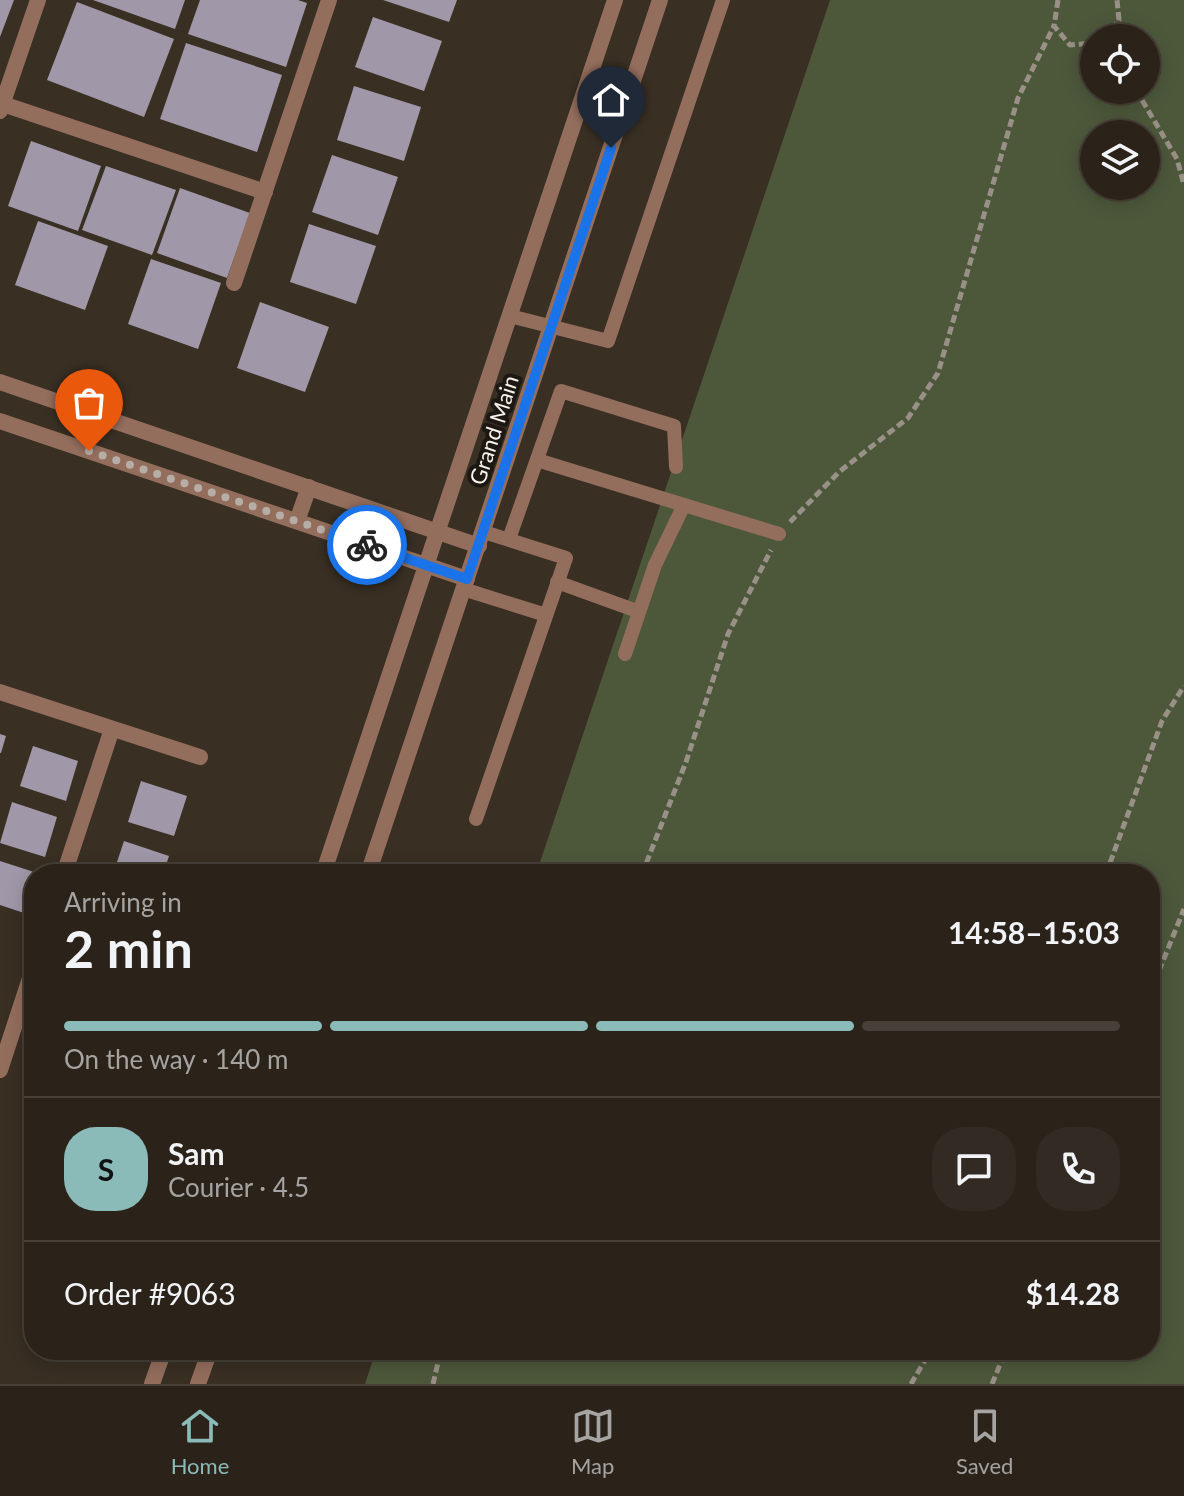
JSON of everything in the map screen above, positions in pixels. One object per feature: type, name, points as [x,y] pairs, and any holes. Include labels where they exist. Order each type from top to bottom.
[{"type":"street","points":[[38,0],[1,106],[265,192]]},
{"type":"street","points":[[234,283],[329,0]]},
{"type":"street","name":"Grand Main","points":[[326,864],[615,0]]},
{"type":"street","name":"Grand Main","points":[[371,864],[660,0]]},
{"type":"street","points":[[0,382],[438,531],[481,539]]},
{"type":"street","points":[[0,421],[427,565],[465,584]]},
{"type":"street","points":[[297,521],[309,487]]},
{"type":"street","points":[[0,692],[200,757]]},
{"type":"street","points":[[67,864],[112,729]]},
{"type":"street","points":[[0,1070],[24,997]]},
{"type":"street","points":[[152,1384],[160,1360]]},
{"type":"street","points":[[198,1384],[206,1360]]},
{"type":"lane","points":[[510,316],[608,341],[723,0]]},
{"type":"lane","points":[[509,539],[561,391],[674,426],[676,467]]},
{"type":"lane","points":[[537,460],[779,534]]},
{"type":"lane","points":[[625,654],[637,611],[684,505]]},
{"type":"lane","points":[[476,819],[566,558],[509,539],[481,539]]},
{"type":"lane","points":[[557,582],[637,611]]},
{"type":"lane","points":[[465,584],[546,615]]},
{"type":"path","points":[[646,864],[686,762],[728,634],[779,534],[839,472],[908,418],[938,373],[1018,98],[1054,26],[1058,0]]},
{"type":"path","points":[[1115,24],[1119,20],[1117,0]]},
{"type":"path","points":[[1054,26],[1070,45],[1080,44]]},
{"type":"path","points":[[1144,104],[1177,159],[1184,185]]},
{"type":"path","points":[[1110,864],[1162,721],[1184,686]]},
{"type":"path","points":[[1160,968],[1184,909]]},
{"type":"path","points":[[433,1384],[439,1360]]},
{"type":"path","points":[[911,1384],[925,1360]]},
{"type":"path","points":[[992,1384],[1002,1360]]},
{"type":"green space","points":[[830,0],[1184,0],[1184,1384],[365,1384],[373,1360],[1160,1360],[1160,864],[539,864]]},
{"type":"building","points":[[0,0],[14,0],[0,37]]},
{"type":"building","points":[[93,0],[185,0],[175,29]]},
{"type":"building","points":[[200,0],[298,0],[307,3],[286,67],[188,34]]},
{"type":"building","points":[[383,0],[457,0],[449,22]]},
{"type":"building","points":[[77,2],[174,39],[144,117],[47,80]]},
{"type":"building","points":[[373,17],[442,41],[424,91],[355,67]]},
{"type":"building","points":[[186,43],[282,75],[257,152],[160,119]]},
{"type":"building","points":[[354,86],[421,107],[404,161],[337,140]]},
{"type":"building","points":[[31,141],[101,166],[78,231],[8,206]]},
{"type":"building","points":[[332,155],[398,177],[378,235],[312,212]]},
{"type":"building","points":[[106,166],[176,190],[152,255],[82,230]]},
{"type":"building","points":[[180,188],[250,213],[227,278],[157,253]]},
{"type":"building","points":[[38,221],[108,246],[85,310],[15,285]]},
{"type":"building","points":[[309,224],[376,246],[356,304],[290,282]]},
{"type":"building","points":[[151,259],[221,283],[198,349],[128,324]]},
{"type":"building","points":[[260,302],[329,327],[305,392],[237,368]]},
{"type":"building","points":[[0,734],[6,736],[1,753],[0,753]]},
{"type":"building","points":[[33,746],[78,761],[66,801],[20,786]]},
{"type":"building","points":[[141,781],[187,796],[174,836],[128,822]]},
{"type":"building","points":[[12,802],[57,817],[45,857],[0,843]]},
{"type":"building","points":[[124,841],[169,856],[166,864],[116,864]]},
{"type":"building","points":[[0,861],[24,869],[24,913],[0,905]]},
{"type":"way so far","points":[[89,451],[367,545]]},
{"type":"route","points":[[367,545],[467,579],[611,148]]}]
